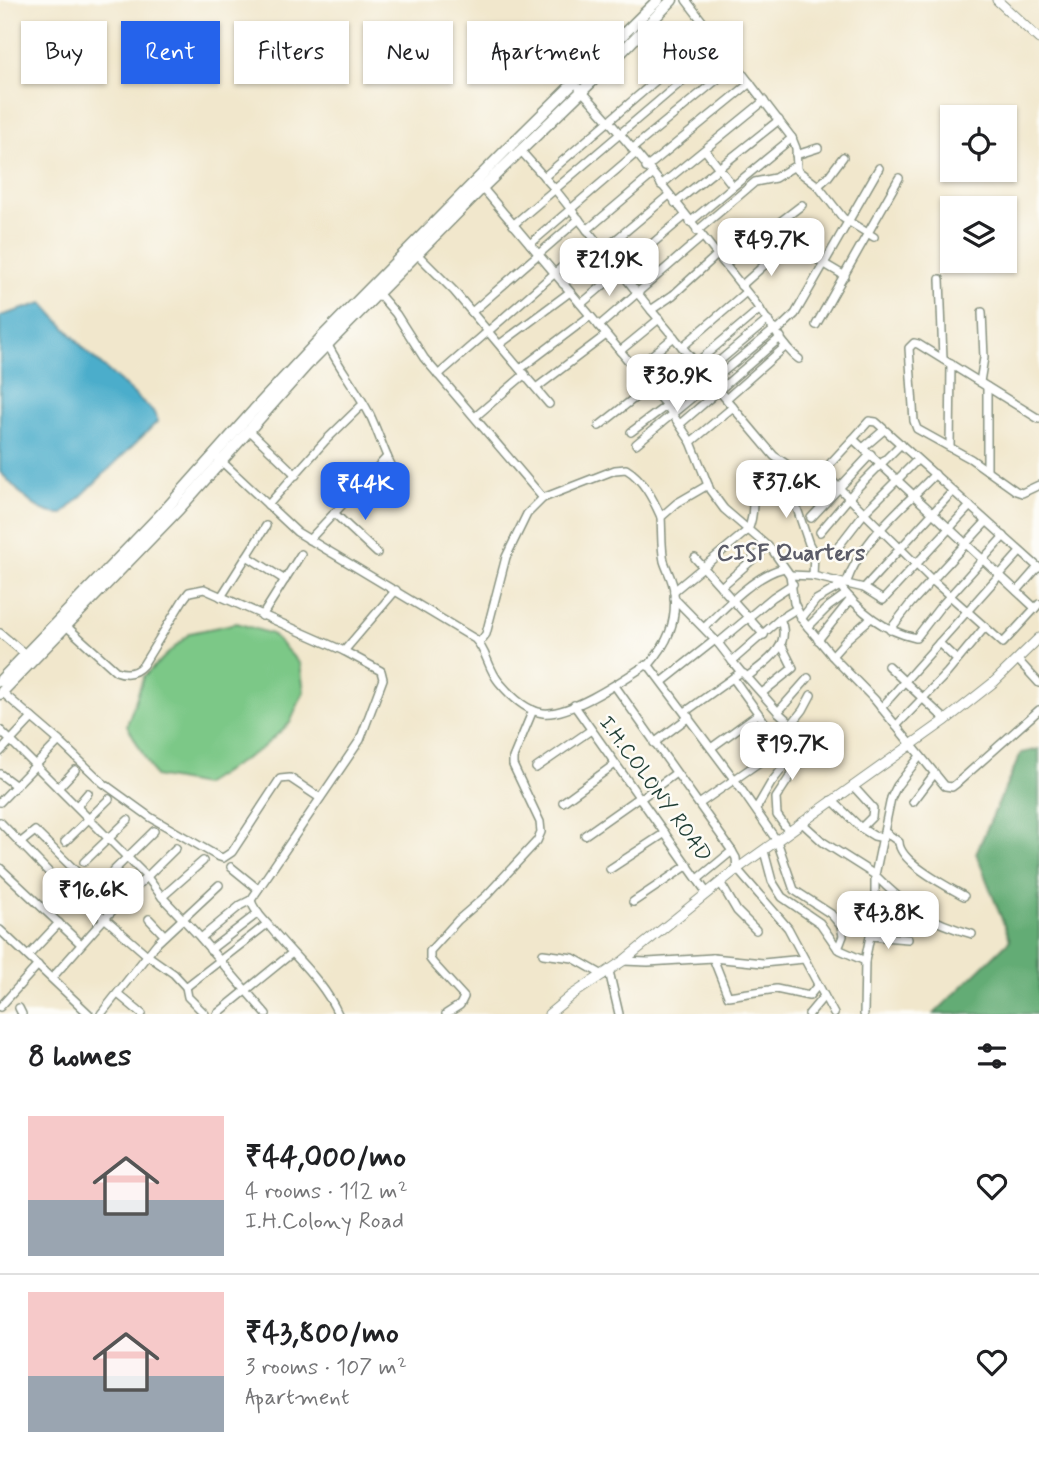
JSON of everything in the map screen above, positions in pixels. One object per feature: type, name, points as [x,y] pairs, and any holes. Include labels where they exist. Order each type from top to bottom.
[{"type":"main road","points":[[217,457],[248,430],[270,399],[328,345],[417,254],[479,184],[521,151],[658,0]]},
{"type":"main road","points":[[1,683],[178,509],[217,457],[270,399],[479,184],[672,0]]},
{"type":"main road","points":[[1,683],[25,654],[62,622]]},
{"type":"street","points":[[687,0],[702,21]]},
{"type":"street","points":[[997,0],[1039,39]]},
{"type":"street","points":[[743,74],[792,138],[799,154],[799,170]]},
{"type":"street","points":[[646,168],[750,83]]},
{"type":"street","points":[[544,177],[653,84]]},
{"type":"street","points":[[513,225],[677,84]]},
{"type":"street","points":[[530,244],[713,84]]},
{"type":"street","points":[[578,87],[619,132],[725,264],[786,346],[799,359]]},
{"type":"street","points":[[661,185],[764,101]]},
{"type":"street","points":[[675,203],[779,120]]},
{"type":"street","points":[[581,304],[620,270],[733,186],[792,138]]},
{"type":"street","points":[[799,154],[818,148]]},
{"type":"street","points":[[705,150],[733,186]]},
{"type":"street","points":[[521,151],[554,188],[651,310],[784,463],[806,476],[823,474],[841,487],[932,580],[1003,643],[1037,606],[999,575],[853,439]]},
{"type":"street","points":[[818,186],[843,157]]},
{"type":"street","points":[[598,326],[638,294],[755,182],[775,178],[790,167],[799,170],[818,186],[836,211],[849,222],[871,235]]},
{"type":"street","points":[[680,424],[794,316],[879,168]]},
{"type":"street","points":[[587,230],[652,175]]},
{"type":"street","points":[[816,325],[871,235],[899,178]]},
{"type":"street","points":[[479,184],[680,424],[691,442],[708,485],[724,509],[768,546],[787,571],[793,584],[796,609],[801,619],[881,708],[945,786],[952,787],[1039,710]]},
{"type":"street","points":[[564,284],[669,195]]},
{"type":"street","points":[[725,264],[802,205]]},
{"type":"street","points":[[472,313],[579,219]]},
{"type":"street","points":[[438,374],[594,239]]},
{"type":"street","points":[[682,346],[744,289],[787,244],[791,243],[845,276]]},
{"type":"street","points":[[417,254],[445,281],[549,404]]},
{"type":"street","points":[[651,310],[673,295],[717,255]]},
{"type":"street","points":[[940,279],[947,361],[950,447]]},
{"type":"street","points":[[500,344],[570,292]]},
{"type":"street","points":[[378,293],[438,374],[543,498]]},
{"type":"street","points":[[657,396],[760,309]]},
{"type":"street","points":[[982,312],[987,470]]},
{"type":"street","points":[[475,417],[523,371],[590,316]]},
{"type":"street","points":[[620,351],[659,319]]},
{"type":"street","points":[[631,432],[768,320]]},
{"type":"street","points":[[636,444],[712,380],[778,333]]},
{"type":"street","points":[[536,388],[606,335]]},
{"type":"street","points":[[635,369],[674,337]]},
{"type":"street","points":[[1039,419],[918,344],[914,343],[909,348],[914,421],[922,433],[987,470],[1008,487],[1022,493],[1039,485]]},
{"type":"street","points":[[328,345],[363,404],[387,457],[403,484]]},
{"type":"street","points":[[727,398],[786,346]]},
{"type":"street","points":[[599,426],[689,355]]},
{"type":"street","points":[[268,505],[363,404]]},
{"type":"street","points":[[691,442],[733,407]]},
{"type":"street","points":[[823,474],[871,420],[936,474],[952,492],[1015,544],[1020,552],[1038,567],[1017,591]]},
{"type":"street","points":[[248,430],[296,475]]},
{"type":"street","points":[[863,448],[884,430]]},
{"type":"street","points":[[820,532],[849,497],[901,444]]},
{"type":"street","points":[[811,518],[871,454]]},
{"type":"street","points":[[217,457],[309,540],[396,590],[479,643],[497,680],[533,710],[513,758],[517,774],[540,822],[540,836],[487,895],[458,920],[430,951],[433,963],[464,998],[460,1005],[446,1014]]},
{"type":"street","points":[[309,540],[387,457]]},
{"type":"street","points":[[838,547],[865,512],[917,460]]},
{"type":"street","points":[[784,463],[808,544],[814,553],[813,576]]},
{"type":"street","points":[[479,643],[486,634],[506,557],[527,514],[543,498],[615,470],[626,469],[654,500],[661,517],[664,560],[674,594],[675,609],[671,633],[648,666],[757,809],[777,841],[794,890],[827,911],[841,926],[844,936],[838,949]]},
{"type":"street","points":[[674,594],[748,530],[753,497],[765,487],[782,483],[798,472]]},
{"type":"street","points":[[801,619],[816,600],[841,584],[882,528],[936,474]]},
{"type":"street","points":[[661,517],[677,503],[708,485]]},
{"type":"street","points":[[864,588],[952,492]]},
{"type":"street","points":[[704,628],[757,580],[787,571],[864,588],[883,600],[970,506]]},
{"type":"street","points":[[334,513],[377,553]]},
{"type":"street","points":[[890,630],[986,522]]},
{"type":"street","points":[[220,597],[267,526]]},
{"type":"street","points":[[841,584],[848,597],[871,618],[890,630],[916,638],[1004,536]]},
{"type":"street","points":[[721,587],[768,546]]},
{"type":"street","points":[[881,708],[1020,552]]},
{"type":"street","points":[[262,615],[301,554]]},
{"type":"street","points":[[247,556],[285,580]]},
{"type":"street","points":[[695,558],[764,635]]},
{"type":"street","points":[[662,682],[793,584]]},
{"type":"street","points":[[62,622],[111,667],[125,674],[143,666],[189,592],[204,589],[344,651],[377,667],[384,674],[364,733],[289,847],[251,900],[201,938]]},
{"type":"street","points":[[344,651],[396,590]]},
{"type":"street","points":[[674,594],[778,712],[812,743],[776,798],[777,816],[789,832]]},
{"type":"street","points":[[808,627],[828,607],[848,597]]},
{"type":"street","points":[[818,640],[848,597]]},
{"type":"street","points":[[732,662],[780,619],[796,609]]},
{"type":"street","points":[[832,656],[871,618]]},
{"type":"street","points":[[762,693],[793,668],[782,646],[784,628],[780,619]]},
{"type":"street","points":[[896,726],[985,627]]},
{"type":"street","points":[[0,633],[25,654]]},
{"type":"street","points":[[939,642],[957,660]]},
{"type":"street","name":"I.H.COLONY ROAD","points":[[549,1014],[623,961],[737,869],[946,720],[1038,642]]},
{"type":"street","points":[[654,743],[733,678],[744,675],[782,646]]},
{"type":"street","points":[[1017,660],[1039,682]]},
{"type":"street","name":"I.H.COLONY ROAD","points":[[533,710],[555,712],[615,686],[648,666]]},
{"type":"street","points":[[888,666],[946,720]]},
{"type":"street","points":[[733,678],[778,741]]},
{"type":"street","points":[[778,712],[808,678]]},
{"type":"street","points":[[1,683],[32,718],[103,783],[187,840],[223,858],[232,852],[280,779],[290,778],[320,798]]},
{"type":"street","points":[[615,686],[732,852],[736,858],[737,869],[788,928],[834,1014]]},
{"type":"street","points":[[699,804],[761,762],[811,695]]},
{"type":"street","name":"I.H.COLONY ROAD","points":[[573,705],[707,893]]},
{"type":"street","points":[[711,748],[758,714]]},
{"type":"street","points":[[0,752],[32,718]]},
{"type":"street","points":[[0,730],[147,877],[265,1014]]},
{"type":"street","points":[[536,768],[591,730]]},
{"type":"street","points":[[757,809],[771,783],[807,737]]},
{"type":"street","points":[[0,802],[59,741]]},
{"type":"street","points":[[864,1014],[865,961],[875,912],[875,875],[892,795],[920,756]]},
{"type":"street","points":[[563,802],[615,764]]},
{"type":"street","points":[[58,788],[75,770]]},
{"type":"street","points":[[585,835],[676,773]]},
{"type":"street","points":[[913,802],[935,773]]},
{"type":"street","points":[[0,774],[16,786]]},
{"type":"street","points":[[853,786],[873,808],[872,817],[861,828]]},
{"type":"street","points":[[77,806],[88,793]]},
{"type":"street","points":[[65,842],[109,799]]},
{"type":"street","points":[[832,800],[861,828],[874,836],[884,835],[899,842],[901,850],[926,873],[964,896]]},
{"type":"street","points":[[84,862],[128,820]]},
{"type":"street","points":[[0,822],[71,894],[86,902],[147,955],[174,974],[205,1014]]},
{"type":"street","points":[[801,822],[823,842],[875,875],[905,902],[938,924],[972,934]]},
{"type":"street","points":[[20,843],[35,831],[84,879]]},
{"type":"street","points":[[100,884],[154,831]]},
{"type":"street","points":[[610,869],[665,833]]},
{"type":"street","points":[[52,978],[104,919],[176,848]]},
{"type":"street","points":[[764,851],[777,892],[820,923],[838,949],[865,961]]},
{"type":"street","points":[[698,880],[732,852]]},
{"type":"street","points":[[162,897],[203,861]]},
{"type":"street","points":[[633,902],[688,865]]},
{"type":"street","points":[[230,867],[258,888]]},
{"type":"street","points":[[0,868],[81,944]]},
{"type":"street","points":[[71,894],[89,874],[118,905]]},
{"type":"street","points":[[720,882],[737,911],[756,930]]},
{"type":"street","points":[[102,1014],[164,935],[219,884]]},
{"type":"street","points":[[251,900],[267,924],[330,996],[337,1014]]},
{"type":"street","points":[[875,912],[895,916],[905,902]]},
{"type":"street","points":[[210,950],[258,913]]},
{"type":"street","points":[[149,919],[164,935]]},
{"type":"street","points":[[28,956],[59,923]]},
{"type":"street","points":[[186,987],[267,924]]},
{"type":"street","points":[[0,930],[89,1014]]},
{"type":"street","points":[[870,936],[908,939]]},
{"type":"street","points":[[217,1014],[292,953]]},
{"type":"street","points":[[543,954],[573,958],[606,973],[619,1014]]},
{"type":"street","points":[[623,961],[713,958],[764,963],[804,959]]},
{"type":"street","points":[[713,958],[728,996],[768,989],[808,996],[818,985]]},
{"type":"street","points":[[0,1007],[38,965]]},
{"type":"street","points":[[118,994],[142,1014]]},
{"type":"street","points":[[809,1014],[824,996]]},
{"type":"green space","points":[[237,623],[272,634],[300,664],[304,691],[290,723],[262,748],[203,785],[155,776],[127,725],[144,676],[190,633]]},
{"type":"green space","points":[[1039,749],[1039,1014],[934,1014],[1010,940],[976,853],[1021,753]]},
{"type":"water","points":[[43,303],[87,352],[153,411],[158,421],[63,514],[35,506],[0,472],[0,316]]},
{"type":"district","name":"CISF Quarters","points":[[791,554]]}]
